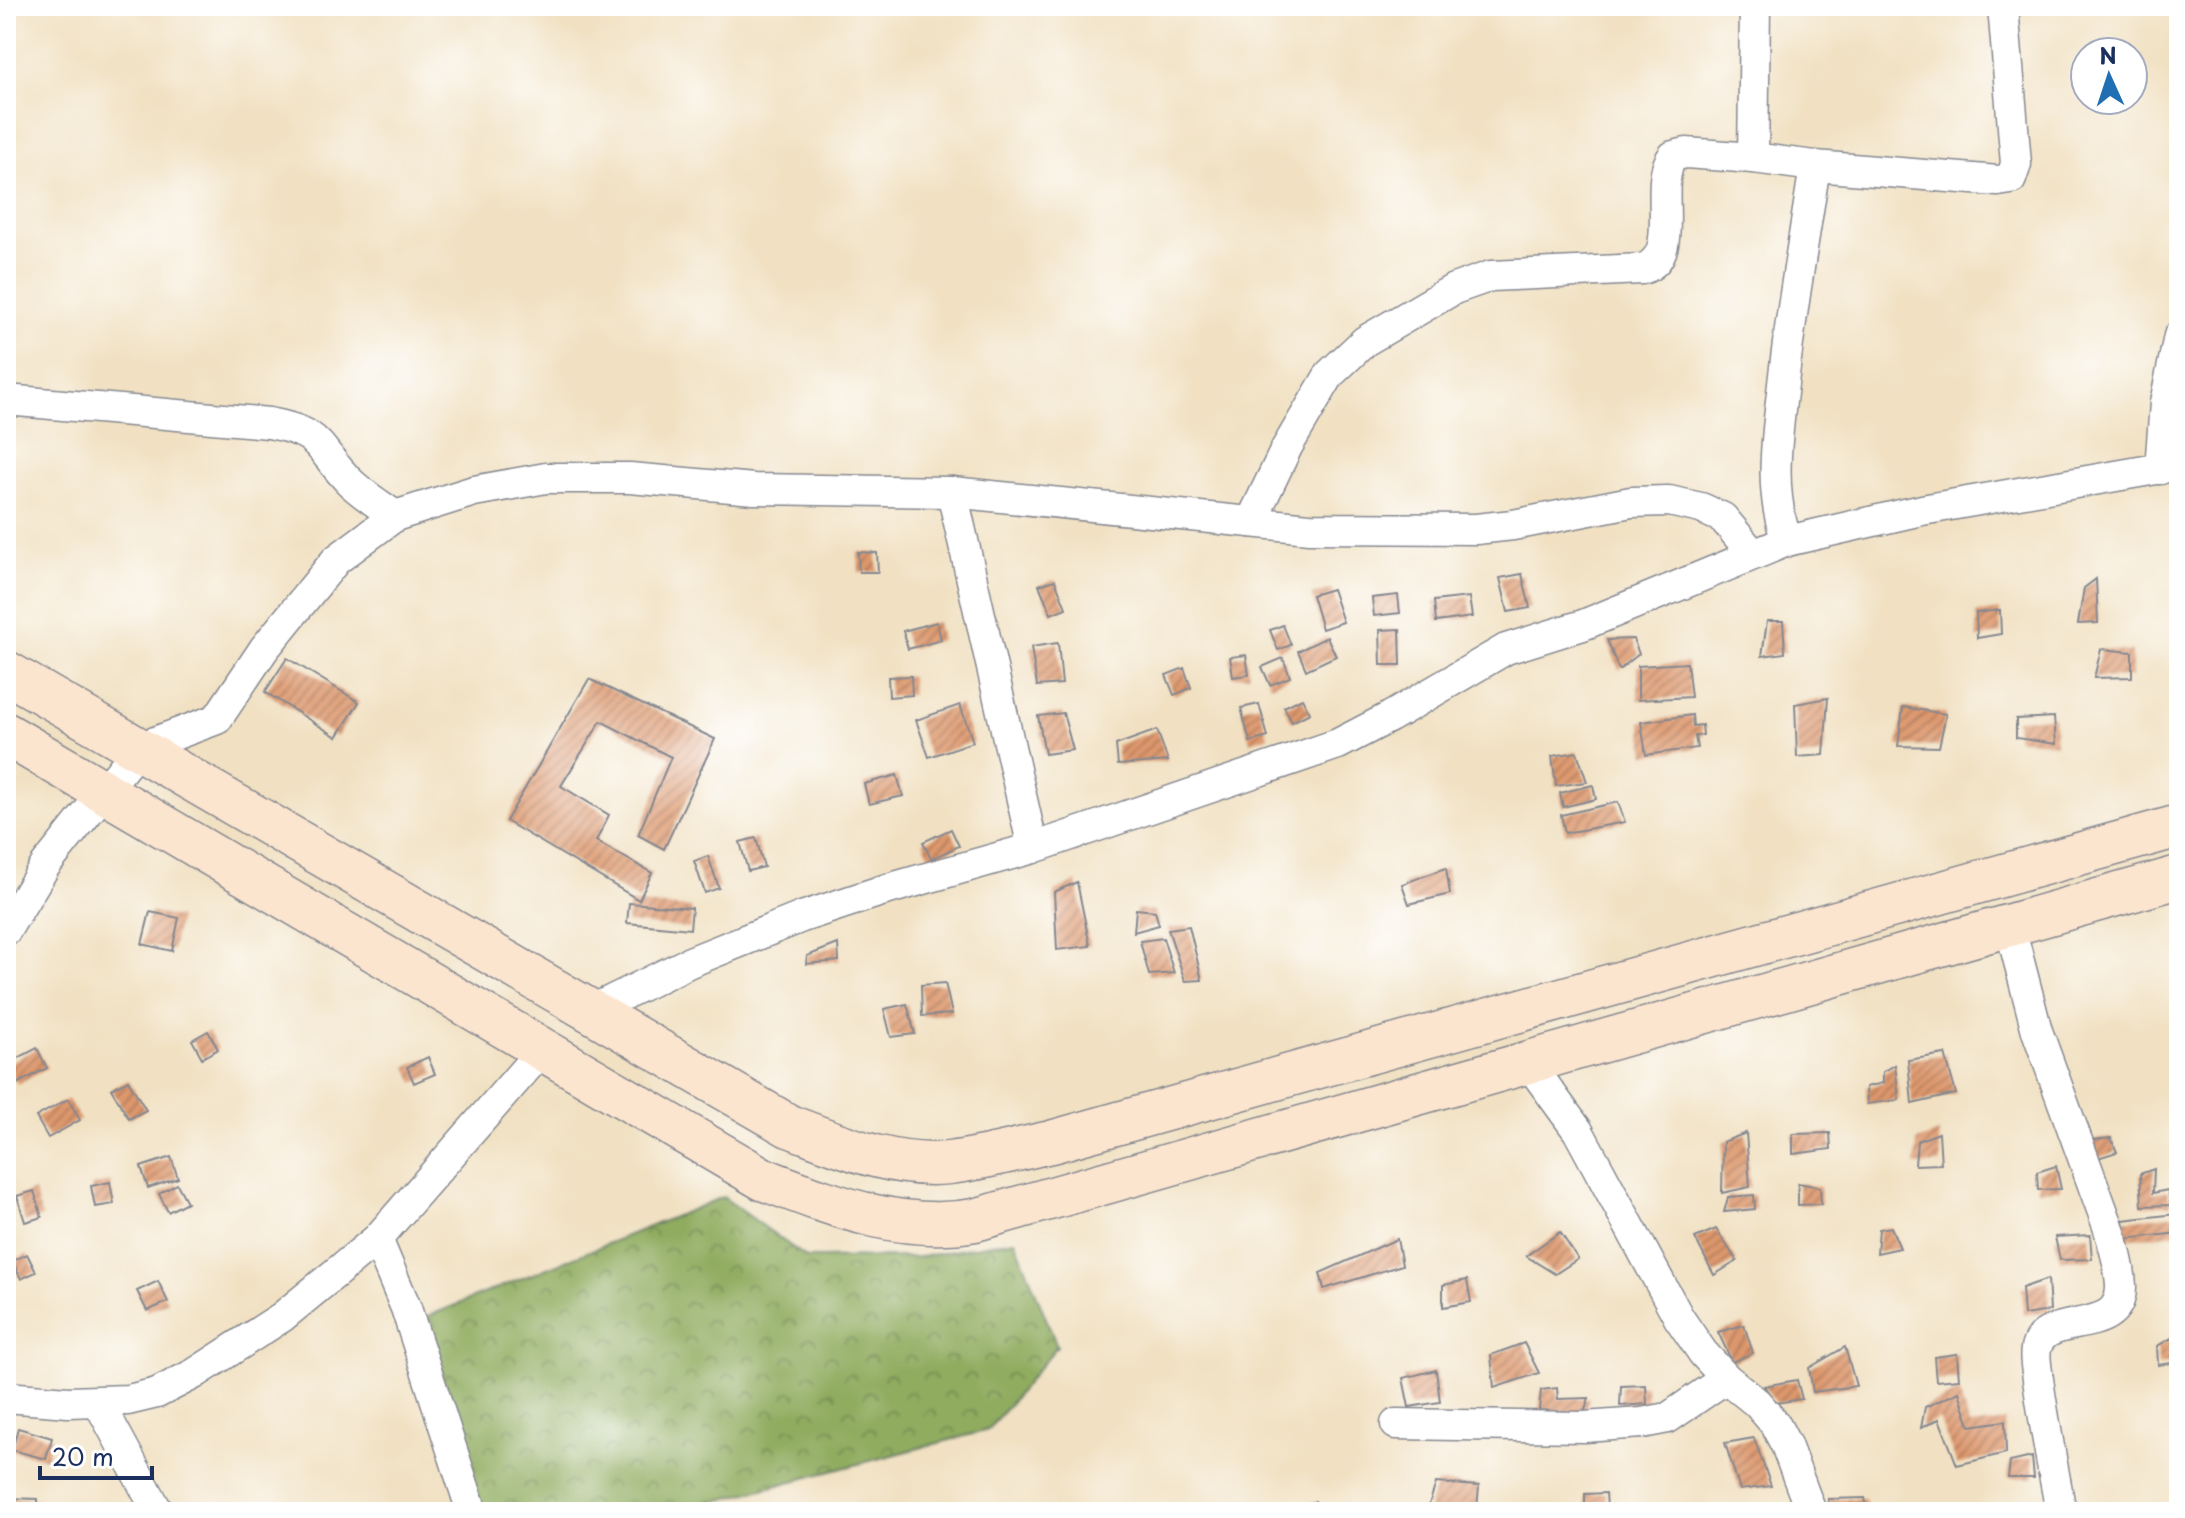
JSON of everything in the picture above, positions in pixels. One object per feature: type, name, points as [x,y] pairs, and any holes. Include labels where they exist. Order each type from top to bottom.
[{"type":"street","points":[[1753,158],[1755,6]]},
{"type":"street","points":[[1251,522],[1287,447],[1330,374],[1365,341],[1454,289],[1481,278],[1652,266],[1659,259],[1663,243],[1667,168],[1673,156],[1686,153],[1998,181],[2011,179],[2016,164],[2003,6]]},
{"type":"street","points":[[1787,541],[1778,516],[1774,467],[1789,329],[1815,166]]},
{"type":"street","points":[[590,1011],[690,962],[774,927],[881,891],[1033,848],[1338,744],[1506,649],[1583,625],[1787,541],[1922,510],[2169,467],[2165,403],[2179,336]]},
{"type":"street","points":[[6,400],[293,427],[315,437],[350,482],[395,516]]},
{"type":"street","points":[[6,930],[45,866],[139,748],[217,719],[264,649],[336,560],[395,516],[474,491],[546,478],[630,478],[754,489],[952,492],[1309,528],[1476,529],[1513,525],[1631,502],[1669,501],[1701,508],[1723,518],[1753,554]]},
{"type":"street","points":[[952,492],[1033,848]]},
{"type":"street","points":[[6,672],[789,1126],[867,1154],[907,1163],[949,1163],[1051,1142],[2179,826]]},
{"type":"street","points":[[6,734],[763,1179],[847,1210],[889,1220],[934,1224],[975,1220],[2179,877]]},
{"type":"street","points":[[2009,923],[2037,1031],[2108,1226],[2121,1289],[2116,1306],[2106,1317],[2057,1328],[2044,1336],[2036,1348],[2042,1409],[2061,1512]]},
{"type":"street","points":[[6,1397],[99,1403],[157,1393],[194,1374],[282,1317],[377,1239],[543,1049]]},
{"type":"street","points":[[1528,1062],[1578,1131],[1679,1318],[1703,1353],[1775,1424],[1811,1512]]},
{"type":"street","points":[[377,1239],[406,1308],[472,1512]]},
{"type":"street","points":[[1396,1424],[1559,1427],[1642,1423],[1668,1418],[1726,1378]]},
{"type":"street","points":[[99,1403],[158,1512]]},
{"type":"green space","points":[[723,1197],[807,1258],[919,1257],[1015,1240],[1057,1346],[988,1430],[675,1512],[481,1512],[416,1321]]},
{"type":"building","points":[[858,552],[877,553],[878,572],[859,572]]},
{"type":"building","points":[[1522,574],[1530,608],[1508,612],[1500,578]]},
{"type":"building","points":[[2096,579],[2098,623],[2078,624],[2084,588]]},
{"type":"building","points":[[1055,580],[1066,608],[1051,614],[1039,585]]},
{"type":"building","points":[[1332,589],[1343,622],[1322,629],[1312,595]]},
{"type":"building","points":[[1398,595],[1400,613],[1374,616],[1372,598]]},
{"type":"building","points":[[1469,597],[1472,617],[1436,622],[1434,601]]},
{"type":"building","points":[[2000,610],[2001,634],[1977,638],[1976,613]]},
{"type":"building","points":[[1767,621],[1783,621],[1785,653],[1762,656]]},
{"type":"building","points":[[937,622],[941,640],[908,649],[903,631]]},
{"type":"building","points":[[1283,625],[1291,645],[1278,650],[1270,630]]},
{"type":"building","points":[[1400,629],[1401,665],[1381,665],[1380,630]]},
{"type":"building","points":[[1327,637],[1336,656],[1306,670],[1298,651]]},
{"type":"building","points":[[1633,639],[1639,654],[1619,670],[1607,640]]},
{"type":"building","points":[[1058,643],[1062,684],[1037,686],[1031,647]]},
{"type":"building","points":[[2101,649],[2132,652],[2132,677],[2094,678]]},
{"type":"building","points":[[1246,655],[1249,675],[1233,677],[1230,657]]},
{"type":"building","points":[[287,658],[359,702],[337,737],[265,692]]},
{"type":"building","points":[[1283,658],[1290,677],[1270,685],[1262,667]]},
{"type":"building","points":[[1687,663],[1691,697],[1638,700],[1638,666]]},
{"type":"building","points":[[1184,668],[1191,688],[1174,695],[1166,675]]},
{"type":"building","points":[[911,676],[912,695],[889,697],[888,677]]},
{"type":"building","points":[[589,679],[715,739],[664,849],[638,835],[671,757],[601,721],[561,786],[609,815],[596,841],[652,873],[639,900],[506,821]]},
{"type":"building","points":[[1302,698],[1310,713],[1292,722],[1284,707]]},
{"type":"building","points":[[1828,698],[1824,755],[1797,757],[1795,704]]},
{"type":"building","points":[[1259,704],[1268,737],[1250,742],[1241,708]]},
{"type":"building","points":[[960,705],[973,742],[929,757],[916,720]]},
{"type":"building","points":[[1903,707],[1946,714],[1939,747],[1898,746]]},
{"type":"building","points":[[1063,713],[1073,750],[1045,754],[1038,716]]},
{"type":"building","points":[[1692,715],[1693,726],[1702,725],[1703,735],[1695,736],[1697,748],[1646,755],[1641,722]]},
{"type":"building","points":[[2054,717],[2056,744],[2016,738],[2016,719]]},
{"type":"building","points":[[1157,730],[1168,761],[1118,765],[1116,745]]},
{"type":"building","points":[[1577,752],[1587,782],[1556,786],[1552,756]]},
{"type":"building","points":[[897,775],[903,796],[869,804],[864,784]]},
{"type":"building","points":[[1593,785],[1596,799],[1563,807],[1560,793]]},
{"type":"building","points":[[1618,802],[1625,822],[1565,833],[1561,815]]},
{"type":"building","points":[[951,829],[959,846],[931,859],[923,842]]},
{"type":"building","points":[[756,838],[764,867],[748,871],[740,842]]},
{"type":"building","points":[[708,856],[719,888],[705,893],[694,861]]},
{"type":"building","points":[[1446,868],[1450,894],[1409,904],[1402,884]]},
{"type":"building","points":[[1077,882],[1090,946],[1057,950],[1054,892]]},
{"type":"building","points":[[629,903],[692,908],[690,929],[627,923]]},
{"type":"building","points":[[1136,909],[1155,911],[1159,925],[1134,932]]},
{"type":"building","points":[[150,912],[179,918],[172,951],[142,944]]},
{"type":"building","points":[[1189,926],[1202,980],[1185,981],[1168,929]]},
{"type":"building","points":[[1163,938],[1174,973],[1149,975],[1140,941]]},
{"type":"building","points":[[838,944],[839,961],[806,964],[807,956]]},
{"type":"building","points":[[945,983],[952,1014],[922,1016],[921,985]]},
{"type":"building","points":[[907,1004],[915,1034],[891,1037],[884,1009]]},
{"type":"building","points":[[208,1031],[218,1049],[202,1058],[192,1040]]},
{"type":"building","points":[[37,1048],[47,1068],[17,1084],[7,1064]]},
{"type":"building","points":[[1945,1054],[1956,1094],[1912,1104],[1908,1060]]},
{"type":"building","points":[[428,1057],[435,1074],[414,1083],[407,1067]]},
{"type":"building","points":[[1895,1065],[1899,1100],[1867,1104],[1866,1087],[1883,1083],[1883,1072]]},
{"type":"building","points":[[128,1080],[146,1110],[129,1119],[111,1089]]},
{"type":"building","points":[[68,1099],[80,1120],[48,1138],[36,1117]]},
{"type":"building","points":[[1746,1133],[1750,1187],[1722,1193],[1723,1142]]},
{"type":"building","points":[[1830,1133],[1831,1149],[1793,1154],[1793,1134]]},
{"type":"building","points":[[1939,1133],[1941,1164],[1915,1165],[1917,1141]]},
{"type":"building","points":[[2111,1138],[2117,1152],[2095,1159],[2092,1140]]},
{"type":"building","points":[[171,1157],[178,1178],[148,1188],[141,1167]]},
{"type":"building","points":[[2056,1166],[2061,1189],[2038,1190],[2037,1172]]},
{"type":"building","points":[[2154,1169],[2153,1193],[2168,1190],[2171,1205],[2142,1206],[2140,1174]]},
{"type":"building","points":[[110,1182],[114,1204],[95,1207],[91,1186]]},
{"type":"building","points":[[1798,1183],[1820,1187],[1821,1204],[1798,1205]]},
{"type":"building","points":[[177,1184],[187,1202],[168,1212],[159,1194]]},
{"type":"building","points":[[34,1191],[42,1217],[25,1222],[17,1196]]},
{"type":"building","points":[[1754,1195],[1755,1209],[1724,1212],[1728,1197]]},
{"type":"building","points":[[2176,1214],[2179,1233],[2125,1239],[2123,1220]]},
{"type":"building","points":[[1891,1227],[1900,1248],[1877,1253],[1879,1229]]},
{"type":"building","points":[[1716,1229],[1737,1261],[1714,1275],[1695,1238]]},
{"type":"building","points":[[1560,1232],[1578,1259],[1555,1274],[1526,1256]]},
{"type":"building","points":[[2090,1235],[2092,1259],[2060,1260],[2055,1237]]},
{"type":"building","points":[[1397,1239],[1402,1265],[1324,1289],[1320,1273]]},
{"type":"building","points":[[27,1254],[36,1272],[21,1279],[12,1261]]},
{"type":"building","points":[[2048,1279],[2050,1311],[2024,1315],[2022,1288]]},
{"type":"building","points":[[1467,1280],[1471,1302],[1443,1307],[1443,1285]]},
{"type":"building","points":[[158,1281],[168,1302],[147,1311],[137,1291]]},
{"type":"building","points":[[1744,1325],[1753,1353],[1732,1362],[1718,1332]]},
{"type":"building","points":[[2179,1334],[2179,1362],[2158,1365],[2157,1346]]},
{"type":"building","points":[[1524,1343],[1539,1373],[1494,1388],[1491,1355]]},
{"type":"building","points":[[1845,1347],[1856,1386],[1813,1392],[1809,1368]]},
{"type":"building","points":[[1957,1354],[1959,1379],[1936,1381],[1934,1357]]},
{"type":"building","points":[[1436,1370],[1440,1402],[1409,1407],[1403,1378]]},
{"type":"building","points":[[1797,1380],[1802,1399],[1776,1403],[1764,1386]]},
{"type":"building","points":[[1646,1385],[1647,1404],[1620,1406],[1621,1386]]},
{"type":"building","points":[[1557,1388],[1558,1399],[1589,1398],[1584,1413],[1539,1410],[1541,1390]]},
{"type":"building","points":[[1959,1392],[1970,1426],[2005,1421],[2006,1453],[1957,1465],[1939,1419],[1921,1428],[1925,1407]]},
{"type":"building","points":[[18,1428],[52,1438],[46,1459],[12,1450]]},
{"type":"building","points":[[1754,1438],[1771,1486],[1740,1490],[1725,1443]]},
{"type":"building","points":[[2032,1457],[2034,1478],[2008,1478],[2010,1462]]},
{"type":"building","points":[[1436,1483],[1479,1486],[1477,1510],[1427,1511]]},
{"type":"building","points":[[1606,1493],[1607,1508],[1585,1512],[1585,1494]]},
{"type":"building","points":[[6,1498],[38,1499],[38,1512],[6,1512]]},
{"type":"building","points":[[1865,1498],[1868,1512],[1830,1512],[1828,1499]]},
{"type":"building","points":[[1315,1501],[1322,1512],[1292,1512]]}]
